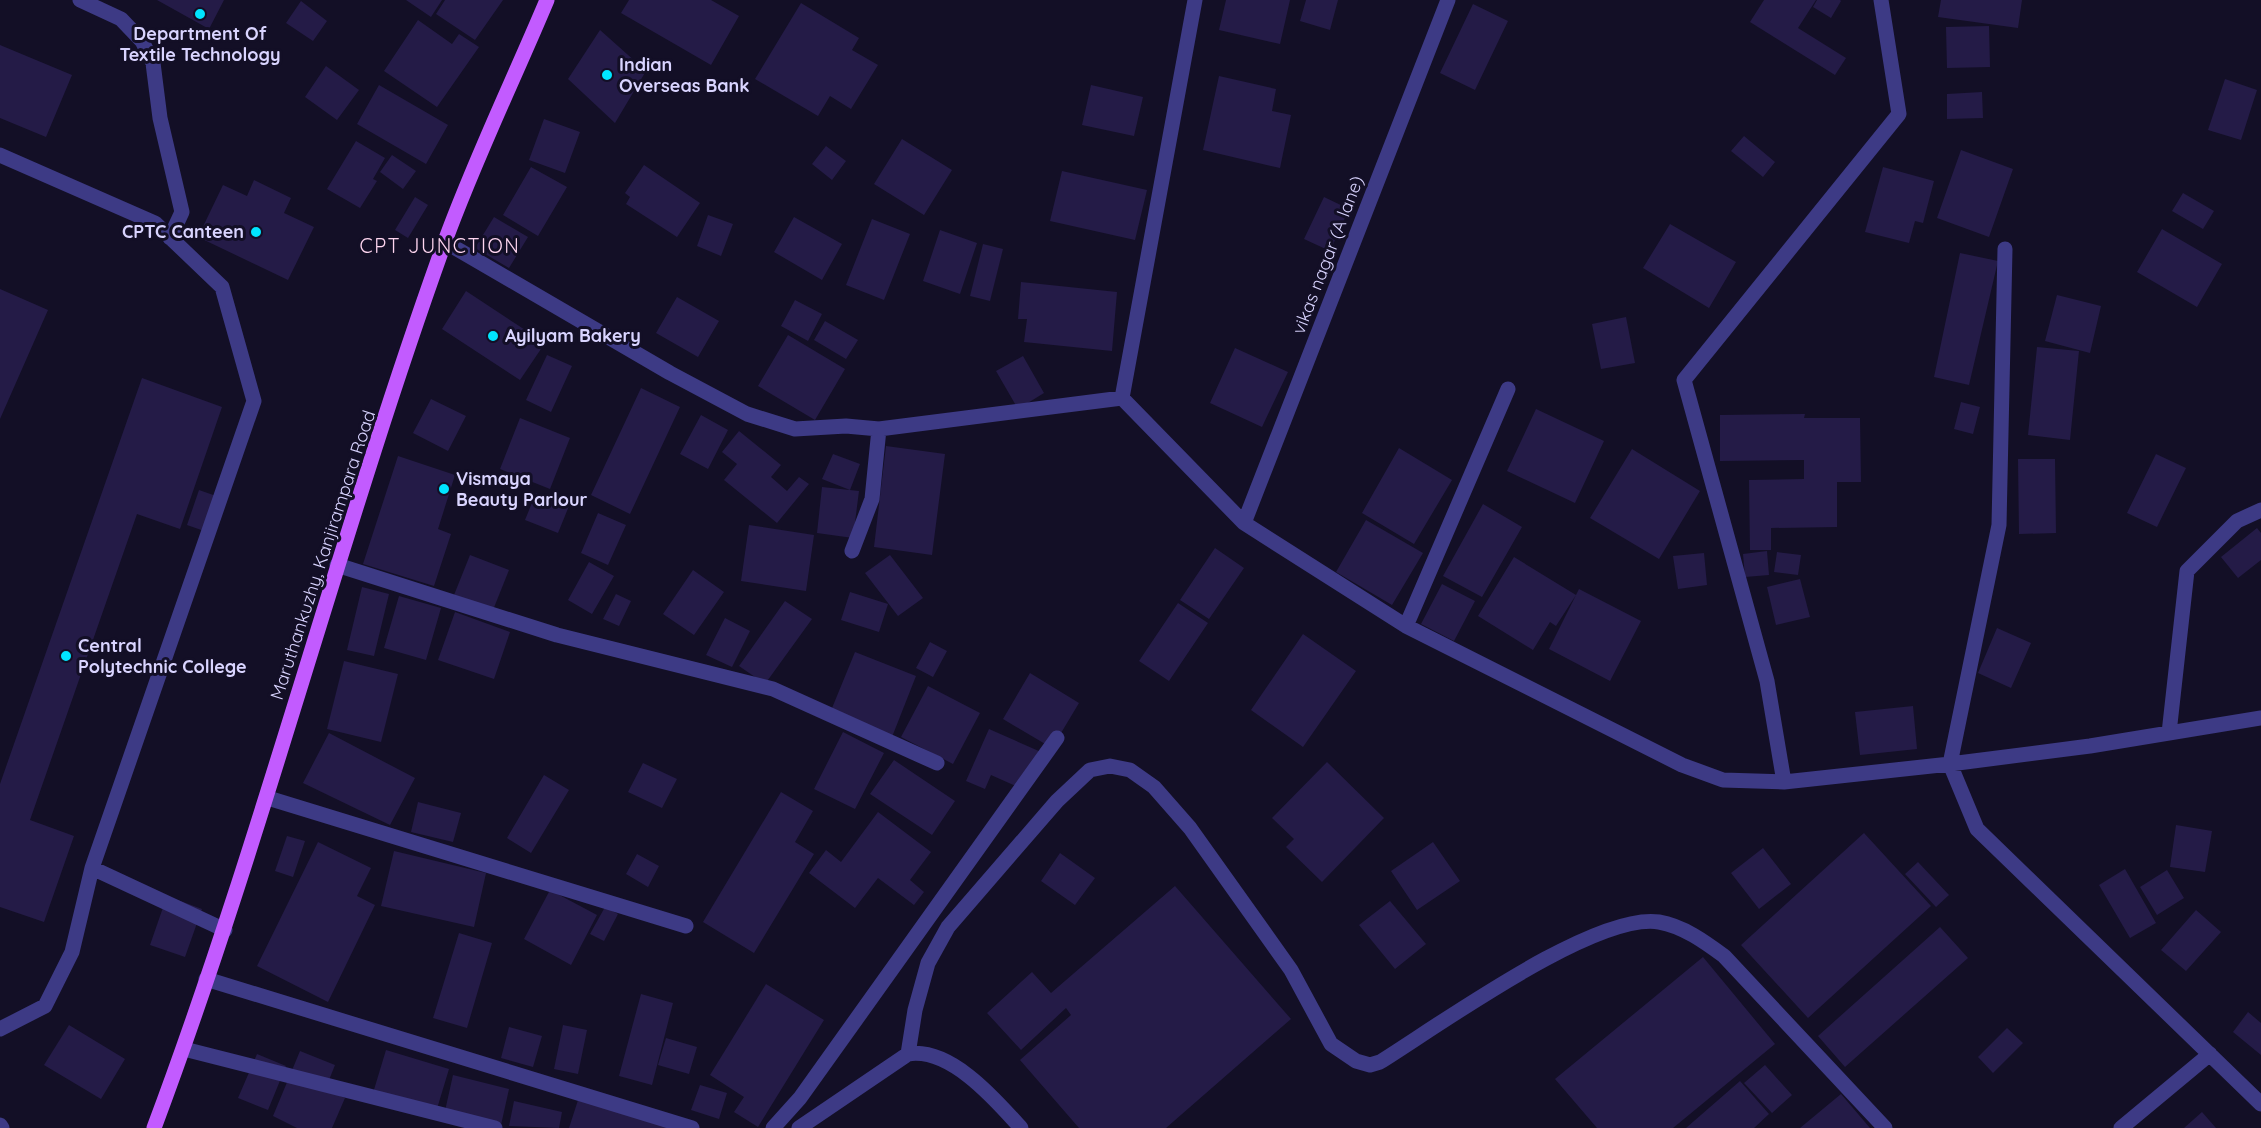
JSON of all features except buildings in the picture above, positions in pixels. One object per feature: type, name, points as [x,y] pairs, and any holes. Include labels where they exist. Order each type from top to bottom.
[{"type":"main road","name":"Maruthankuzhy, Kanjirampara Road","points":[[154,1128],[225,930],[268,798],[337,565],[445,242],[547,0]]},
{"type":"street","points":[[80,0],[121,19],[142,41],[153,63],[160,118],[182,212],[170,238]]},
{"type":"street","points":[[1122,398],[1195,0]]},
{"type":"street","name":"vikas nagar (A lane)","points":[[1244,524],[1448,0]]},
{"type":"street","points":[[1784,782],[1767,681],[1684,380],[1899,114],[1881,0]]},
{"type":"street","points":[[0,155],[154,224],[222,287],[254,401],[92,868],[72,952],[45,1006],[0,1029]]},
{"type":"street","points":[[445,242],[670,373],[747,414],[795,429],[846,426],[879,429],[1122,398]]},
{"type":"street","points":[[2005,249],[1999,525],[1950,764],[1977,829],[2261,1104]]},
{"type":"street","points":[[1406,626],[1508,389]]},
{"type":"street","points":[[1122,398],[1244,524],[1406,626],[1682,765],[1723,780],[1784,782],[1950,764],[2261,718]]},
{"type":"street","points":[[852,551],[872,499],[879,429]]},
{"type":"street","points":[[2169,733],[2187,571],[2237,521],[2261,510]]},
{"type":"street","points":[[337,565],[557,635],[772,689],[936,764]]},
{"type":"street","points":[[773,1128],[800,1098],[1057,738]]},
{"type":"street","points":[[909,1054],[915,1010],[928,963],[948,927],[1057,801],[1090,770],[1110,766],[1130,770],[1154,787],[1190,828],[1290,970],[1331,1044],[1346,1057],[1370,1065],[1380,1062],[1560,949],[1604,931],[1646,922],[1660,922],[1697,937],[1724,956],[1885,1128]]},
{"type":"street","points":[[268,798],[686,926]]},
{"type":"street","points":[[92,868],[225,930]]},
{"type":"street","points":[[206,979],[692,1128]]},
{"type":"street","points":[[184,1049],[495,1128]]},
{"type":"street","points":[[799,1128],[909,1054],[926,1053],[946,1060],[1000,1105],[1021,1128]]},
{"type":"street","points":[[2121,1128],[2210,1054]]},
{"type":"place","name":"Department Of Textile Technology","points":[[200,14]]},
{"type":"place","name":"Indian Overseas Bank","points":[[607,75]]},
{"type":"place","name":"CPTC Canteen","points":[[256,232]]},
{"type":"place","name":"Ayilyam Bakery","points":[[493,336]]},
{"type":"place","name":"Vismaya Beauty Parlour","points":[[444,489]]},
{"type":"place","name":"Central Polytechnic College","points":[[66,656]]},
{"type":"district","name":"CPT JUNCTION","points":[[440,246]]}]
